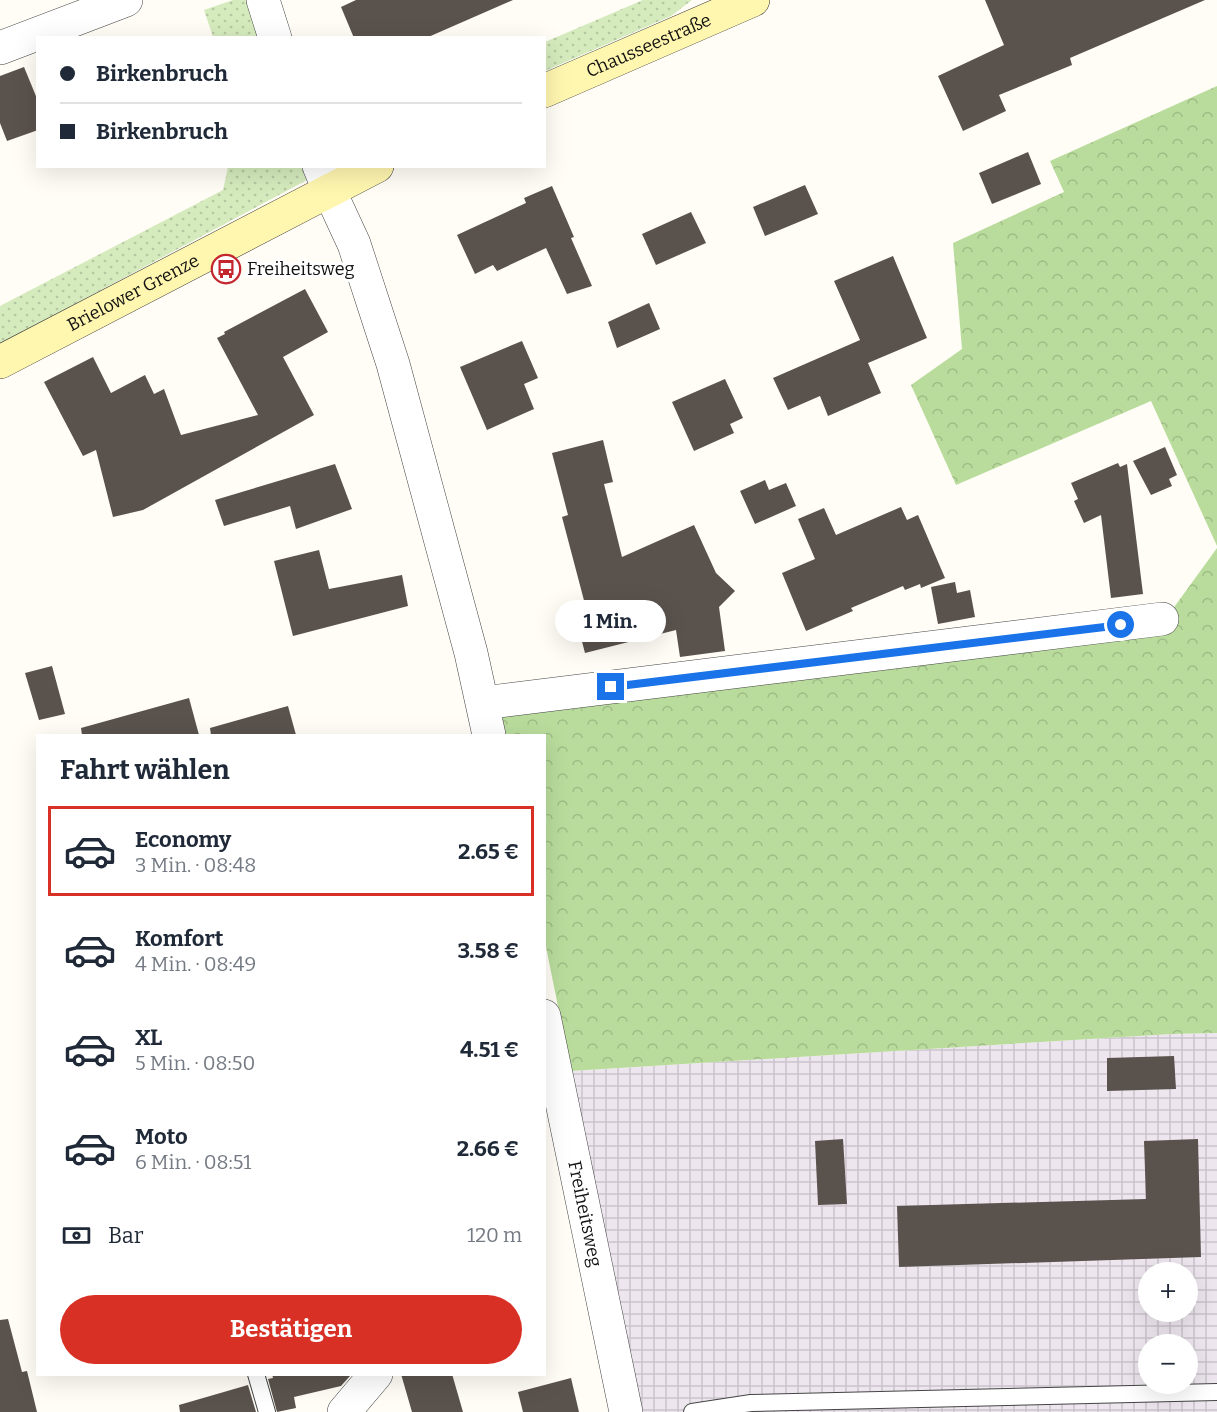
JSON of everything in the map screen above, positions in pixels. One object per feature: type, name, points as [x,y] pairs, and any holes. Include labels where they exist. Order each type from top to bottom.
[{"type":"main road","name":"Chausseestraße","points":[[546,90],[753,0]]},
{"type":"main road","points":[[324,178],[368,168]]},
{"type":"main road","name":"Brielower Grenze","points":[[0,362],[324,178]]},
{"type":"street","points":[[0,48],[126,0]]},
{"type":"street","points":[[263,0],[274,36]]},
{"type":"street","points":[[324,178],[354,244],[393,364],[471,653],[489,734]]},
{"type":"street","points":[[483,704],[1162,620]]},
{"type":"street","name":"Freiheitsweg","points":[[546,1026],[626,1412]]},
{"type":"street","points":[[344,1412],[374,1376]]},
{"type":"lane","points":[[257,1376],[267,1412]]},
{"type":"lane","points":[[692,1412],[751,1403],[1217,1392]]},
{"type":"shaded area","points":[[1217,1033],[1217,1412],[641,1412],[571,1071]]},
{"type":"green space","points":[[233,0],[249,0],[261,36],[213,36],[204,10]]},
{"type":"green space","points":[[643,0],[692,0],[671,16],[546,71],[546,42]]},
{"type":"green space","points":[[1217,86],[1217,546],[1151,401],[956,485],[911,385],[962,349],[953,243],[1064,192],[1050,161]]},
{"type":"green space","points":[[228,168],[303,168],[307,180],[0,344],[0,306],[223,190]]},
{"type":"green space","points":[[1217,548],[1217,1033],[571,1071],[546,947],[546,734],[503,734],[498,712],[1159,628]]},
{"type":"building","points":[[356,0],[513,0],[431,36],[353,36],[341,7]]},
{"type":"building","points":[[985,0],[1205,0],[1070,58],[1072,65],[999,95],[1006,111],[963,131],[938,76],[1004,45]]},
{"type":"building","points":[[24,67],[36,96],[36,131],[7,141],[0,123],[0,76]]},
{"type":"building","points":[[1028,152],[1041,184],[992,204],[979,173]]},
{"type":"building","points":[[805,185],[818,214],[765,236],[753,207]]},
{"type":"building","points":[[552,186],[592,286],[567,294],[546,248],[497,271],[493,265],[475,274],[457,235],[526,203],[524,198]]},
{"type":"building","points":[[691,212],[706,243],[656,265],[642,234]]},
{"type":"building","points":[[893,256],[927,338],[868,363],[881,393],[828,416],[820,396],[788,410],[773,378],[860,340],[834,281]]},
{"type":"building","points":[[305,289],[328,332],[283,357],[314,415],[143,510],[113,517],[96,450],[83,456],[44,382],[93,357],[111,393],[145,375],[154,394],[164,389],[181,435],[258,415],[217,338],[225,334],[224,332]]},
{"type":"building","points":[[649,303],[660,329],[617,348],[608,322]]},
{"type":"building","points":[[522,341],[538,378],[524,384],[534,409],[487,430],[460,367]]},
{"type":"building","points":[[725,379],[743,418],[730,424],[734,433],[694,451],[672,402]]},
{"type":"building","points":[[603,440],[613,482],[604,484],[622,557],[694,525],[716,573],[735,591],[719,607],[725,651],[680,657],[676,630],[585,653],[574,611],[586,608],[562,517],[568,515],[552,453]]},
{"type":"building","points":[[1165,447],[1177,475],[1169,479],[1172,486],[1151,495],[1133,461]]},
{"type":"building","points":[[1118,463],[1120,467],[1127,464],[1143,594],[1111,598],[1101,515],[1084,523],[1074,501],[1078,499],[1071,483]]},
{"type":"building","points":[[335,464],[352,509],[296,529],[290,506],[224,526],[215,500]]},
{"type":"building","points":[[765,480],[769,490],[786,483],[796,506],[755,524],[740,491]]},
{"type":"building","points":[[901,507],[907,520],[918,515],[945,578],[921,588],[920,584],[905,590],[903,586],[851,608],[853,611],[806,631],[782,573],[815,559],[798,519],[824,508],[836,535]]},
{"type":"building","points":[[319,550],[329,589],[402,575],[408,606],[293,636],[274,561]]},
{"type":"building","points":[[955,582],[957,593],[970,590],[975,617],[938,624],[931,587]]},
{"type":"building","points":[[52,666],[65,714],[39,720],[25,673]]},
{"type":"building","points":[[189,698],[199,734],[82,734],[81,728]]},
{"type":"building","points":[[288,706],[296,734],[211,734],[210,728]]},
{"type":"building","points":[[1174,1056],[1176,1089],[1107,1091],[1107,1058]]},
{"type":"building","points":[[843,1139],[847,1204],[818,1205],[815,1141]]},
{"type":"building","points":[[1198,1139],[1201,1257],[899,1267],[897,1206],[1146,1199],[1144,1141]]},
{"type":"building","points":[[8,1319],[22,1372],[27,1371],[37,1412],[0,1412],[0,1320]]},
{"type":"building","points":[[272,1376],[350,1376],[341,1386],[294,1397],[296,1408],[277,1412],[268,1379],[273,1378]]},
{"type":"building","points":[[402,1376],[453,1376],[463,1412],[412,1412]]},
{"type":"building","points":[[571,1378],[579,1412],[523,1412],[518,1392]]},
{"type":"building","points":[[248,1385],[256,1412],[180,1412],[179,1405]]},
{"type":"place","name":"Freiheitsweg","points":[[226,269]]},
{"type":"route","points":[[611,687],[1121,625]]}]
